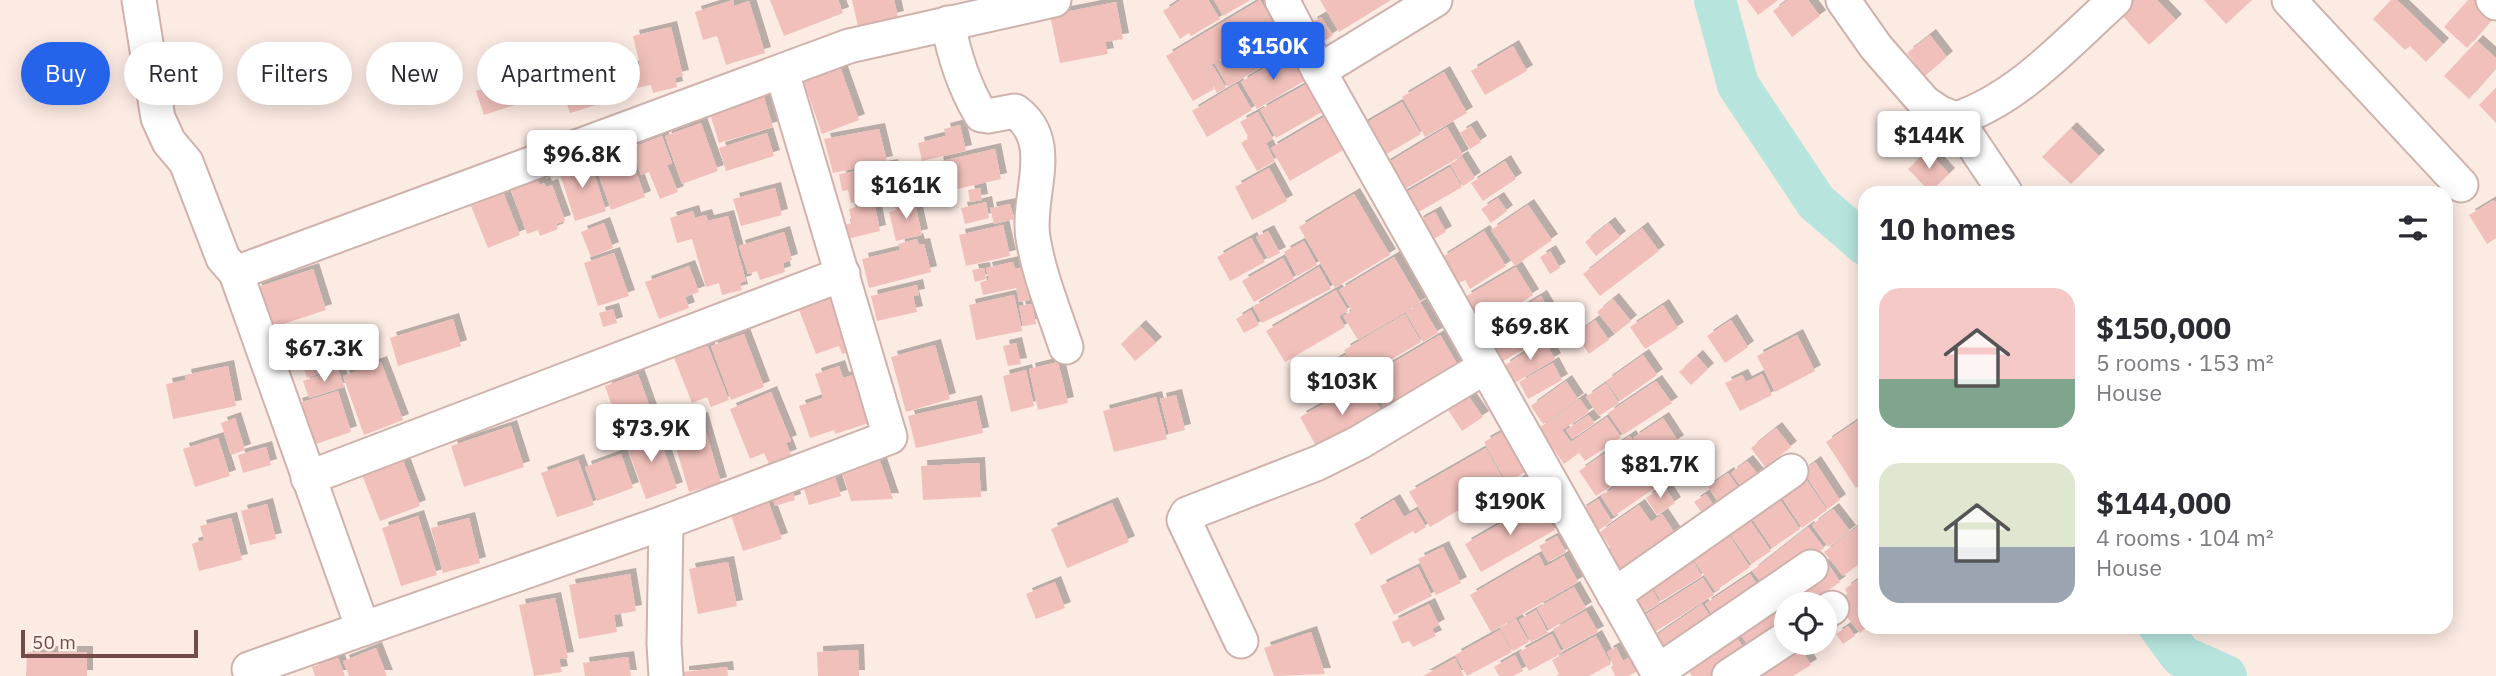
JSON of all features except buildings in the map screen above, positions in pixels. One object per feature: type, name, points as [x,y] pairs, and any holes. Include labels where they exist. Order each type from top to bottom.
[{"type":"street","points":[[139,0],[158,118],[169,142],[186,162],[223,258],[236,273],[363,629]]},
{"type":"street","points":[[236,273],[849,46],[947,23],[995,6],[1054,0]]},
{"type":"street","points":[[1282,0],[1319,71],[1658,674],[1811,567]]},
{"type":"street","points":[[1319,71],[1435,0]]},
{"type":"street","points":[[1843,0],[1877,47],[1924,102],[1940,113],[1956,119],[2001,186]]},
{"type":"street","points":[[1956,119],[1987,106],[2019,86],[2115,0]]},
{"type":"street","points":[[2289,0],[2461,185]]},
{"type":"street","points":[[947,23],[954,52],[970,95],[981,115],[1015,111],[1026,119],[1032,131],[1039,158],[1031,209],[1032,235],[1038,262],[1066,347]]},
{"type":"street","points":[[249,670],[667,522],[890,437],[782,72]]},
{"type":"street","points":[[308,478],[843,274]]},
{"type":"street","points":[[1241,641],[1184,520],[1187,514],[1318,463],[1360,442],[1485,367]]},
{"type":"street","points":[[1614,595],[1791,471]]},
{"type":"street","points":[[666,676],[664,644],[667,522]]},
{"type":"street","points":[[1729,676],[1774,647]]},
{"type":"waterway","points":[[1715,0],[1738,85],[1816,202],[1858,238]]},
{"type":"waterway","points":[[2165,634],[2181,656],[2226,676]]}]
